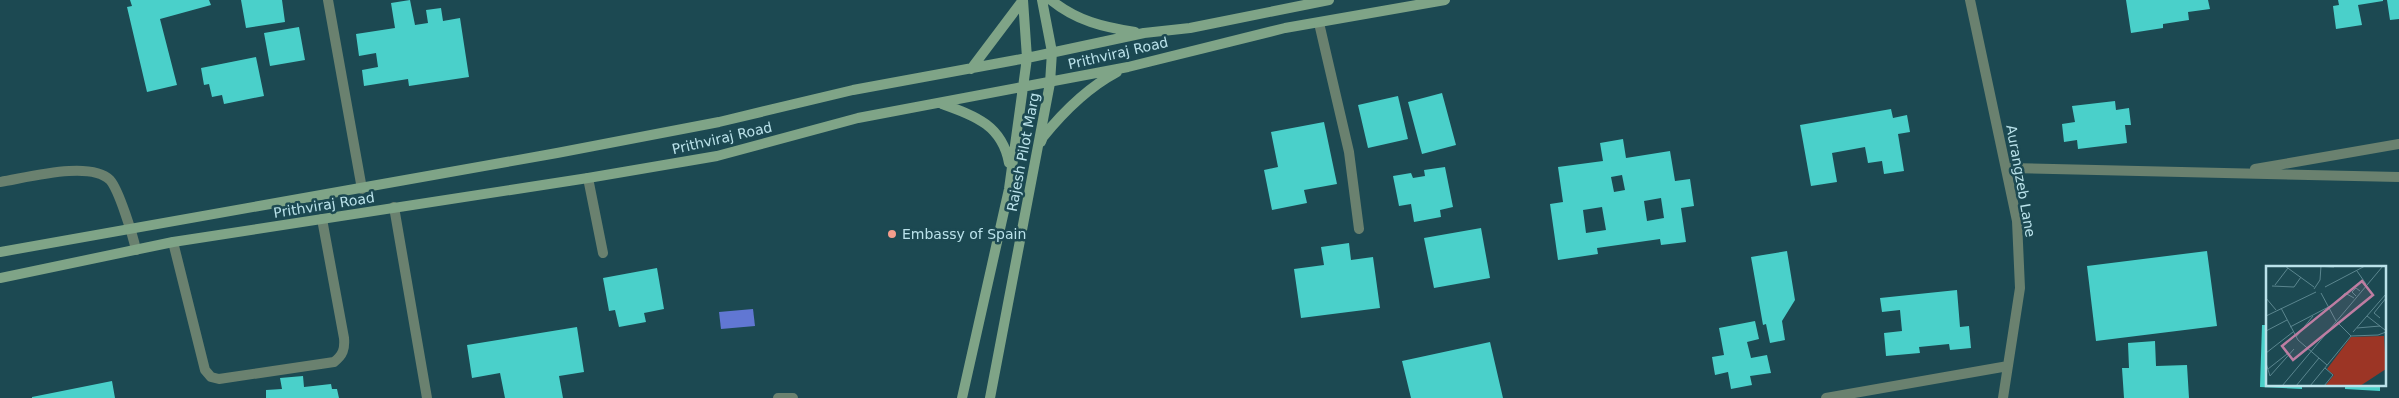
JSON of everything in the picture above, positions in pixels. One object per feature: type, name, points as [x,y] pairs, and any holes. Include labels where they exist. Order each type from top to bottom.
[{"type":"main road","name":"Rajesh Pilot Marg","points":[[962,398],[1009,189],[1027,58],[1023,0]]},
{"type":"main road","points":[[971,69],[1023,0]]},
{"type":"main road","name":"Rajesh Pilot Marg","points":[[990,398],[1050,83],[1052,52],[1042,0]]},
{"type":"main road","points":[[1051,0],[1062,9],[1096,25],[1144,33]]},
{"type":"main road","name":"Prithviraj Road","points":[[0,252],[362,189],[720,122],[853,90],[971,69],[1144,33],[1190,28],[1329,0]]},
{"type":"main road","name":"Prithviraj Road","points":[[0,278],[172,242],[588,178],[717,156],[858,118],[1050,83],[1285,28],[1445,0]]},
{"type":"main road","points":[[1036,155],[1043,137],[1072,104],[1108,77],[1128,66]]},
{"type":"main road","points":[[940,103],[976,116],[990,126],[1002,139],[1010,168],[1009,189]]},
{"type":"street","points":[[328,0],[362,189]]},
{"type":"street","name":"Aurangzeb Lane","points":[[1970,0],[2017,221],[2020,288],[2003,398]]},
{"type":"street","points":[[1319,22],[1349,152],[1359,229]]},
{"type":"street","points":[[2232,173],[2399,144]]},
{"type":"street","points":[[2007,168],[2399,177]]},
{"type":"street","points":[[0,182],[81,169],[101,175],[110,181],[131,228],[136,250]]},
{"type":"street","points":[[588,178],[603,253]]},
{"type":"street","points":[[394,207],[427,398]]},
{"type":"street","points":[[172,242],[205,370],[212,377],[219,379],[334,362],[341,356],[345,348],[322,219]]},
{"type":"street","points":[[1826,398],[2008,366]]},
{"type":"street","points":[[778,398],[792,398]]},
{"type":"water","points":[[753,309],[755,326],[721,329],[719,312]]},
{"type":"building","points":[[130,0],[209,0],[211,5],[160,19],[177,85],[147,92],[127,7],[132,6]]},
{"type":"building","points":[[241,0],[282,0],[285,22],[246,28]]},
{"type":"building","points":[[410,0],[415,25],[428,23],[426,10],[441,8],[443,21],[460,18],[469,77],[409,86],[408,79],[364,86],[362,70],[378,67],[376,53],[359,56],[356,34],[395,28],[391,3]]},
{"type":"building","points":[[2126,0],[2208,0],[2210,9],[2188,12],[2189,20],[2163,24],[2163,28],[2131,33]]},
{"type":"building","points":[[2338,0],[2383,1],[2358,5],[2362,25],[2336,29],[2333,6],[2339,5]]},
{"type":"building","points":[[2387,0],[2399,0],[2399,19],[2390,20]]},
{"type":"building","points":[[299,27],[305,60],[270,66],[264,33]]},
{"type":"building","points":[[256,57],[264,96],[224,104],[222,95],[212,97],[209,84],[204,85],[201,68]]},
{"type":"building","points":[[1442,93],[1456,145],[1422,154],[1408,102]]},
{"type":"building","points":[[1398,96],[1408,139],[1368,148],[1358,105]]},
{"type":"building","points":[[2115,101],[2116,110],[2129,108],[2131,125],[2125,125],[2127,143],[2078,149],[2077,140],[2064,142],[2062,124],[2075,122],[2072,106]]},
{"type":"building","points":[[1891,109],[1893,118],[1907,115],[1910,132],[1898,134],[1904,171],[1884,174],[1882,161],[1868,163],[1865,147],[1832,153],[1837,182],[1811,186],[1800,125]]},
{"type":"building","points":[[1324,122],[1337,184],[1304,190],[1307,203],[1272,210],[1264,170],[1278,167],[1271,132]]},
{"type":"building","points":[[1623,139],[1626,158],[1670,151],[1675,181],[1690,179],[1694,206],[1681,208],[1686,242],[1661,245],[1660,239],[1597,248],[1598,254],[1558,260],[1550,204],[1563,202],[1558,167],[1603,161],[1600,143]],"holes":[[[1622,175],[1625,190],[1614,192],[1611,177]],[[1661,198],[1664,218],[1647,221],[1644,201]],[[1602,207],[1606,230],[1586,233],[1583,210]]]},
{"type":"building","points":[[1445,167],[1453,207],[1440,210],[1441,217],[1414,222],[1411,204],[1399,206],[1393,176],[1411,173],[1413,178],[1425,176],[1424,170]]},
{"type":"building","points":[[1481,228],[1490,278],[1434,288],[1424,238]]},
{"type":"building","points":[[1349,243],[1351,260],[1373,257],[1380,308],[1301,318],[1294,269],[1324,265],[1321,247]]},
{"type":"building","points":[[1787,251],[1795,300],[1782,321],[1785,340],[1770,343],[1766,324],[1763,325],[1751,257]]},
{"type":"building","points":[[2207,251],[2217,326],[2096,341],[2087,266]]},
{"type":"building","points":[[657,268],[664,309],[644,313],[646,322],[619,327],[615,310],[609,311],[603,278]]},
{"type":"building","points":[[1957,290],[1960,327],[1969,326],[1971,348],[1950,350],[1949,344],[1919,347],[1920,353],[1886,356],[1884,333],[1902,331],[1900,310],[1882,312],[1880,298]]},
{"type":"building","points":[[1755,321],[1759,339],[1747,342],[1751,358],[1767,355],[1771,373],[1750,376],[1752,385],[1731,389],[1728,372],[1715,375],[1712,357],[1724,355],[1719,328]]},
{"type":"building","points":[[2262,325],[2266,325],[2266,386],[2302,386],[2302,389],[2260,387]]},
{"type":"building","points":[[577,327],[584,372],[559,376],[563,398],[505,398],[500,373],[472,378],[467,345]]},
{"type":"building","points":[[2155,341],[2156,366],[2187,365],[2189,398],[2124,398],[2122,368],[2129,368],[2128,343]]},
{"type":"building","points":[[1490,342],[1503,398],[1411,398],[1402,361]]},
{"type":"building","points":[[303,376],[304,387],[331,384],[332,389],[337,389],[339,398],[266,398],[266,390],[282,389],[280,378]]},
{"type":"building","points":[[112,381],[115,398],[32,398],[32,397]]},
{"type":"building","points":[[2345,386],[2380,386],[2380,391],[2345,389]]},
{"type":"place","name":"Embassy of Spain","points":[[892,234]]}]
